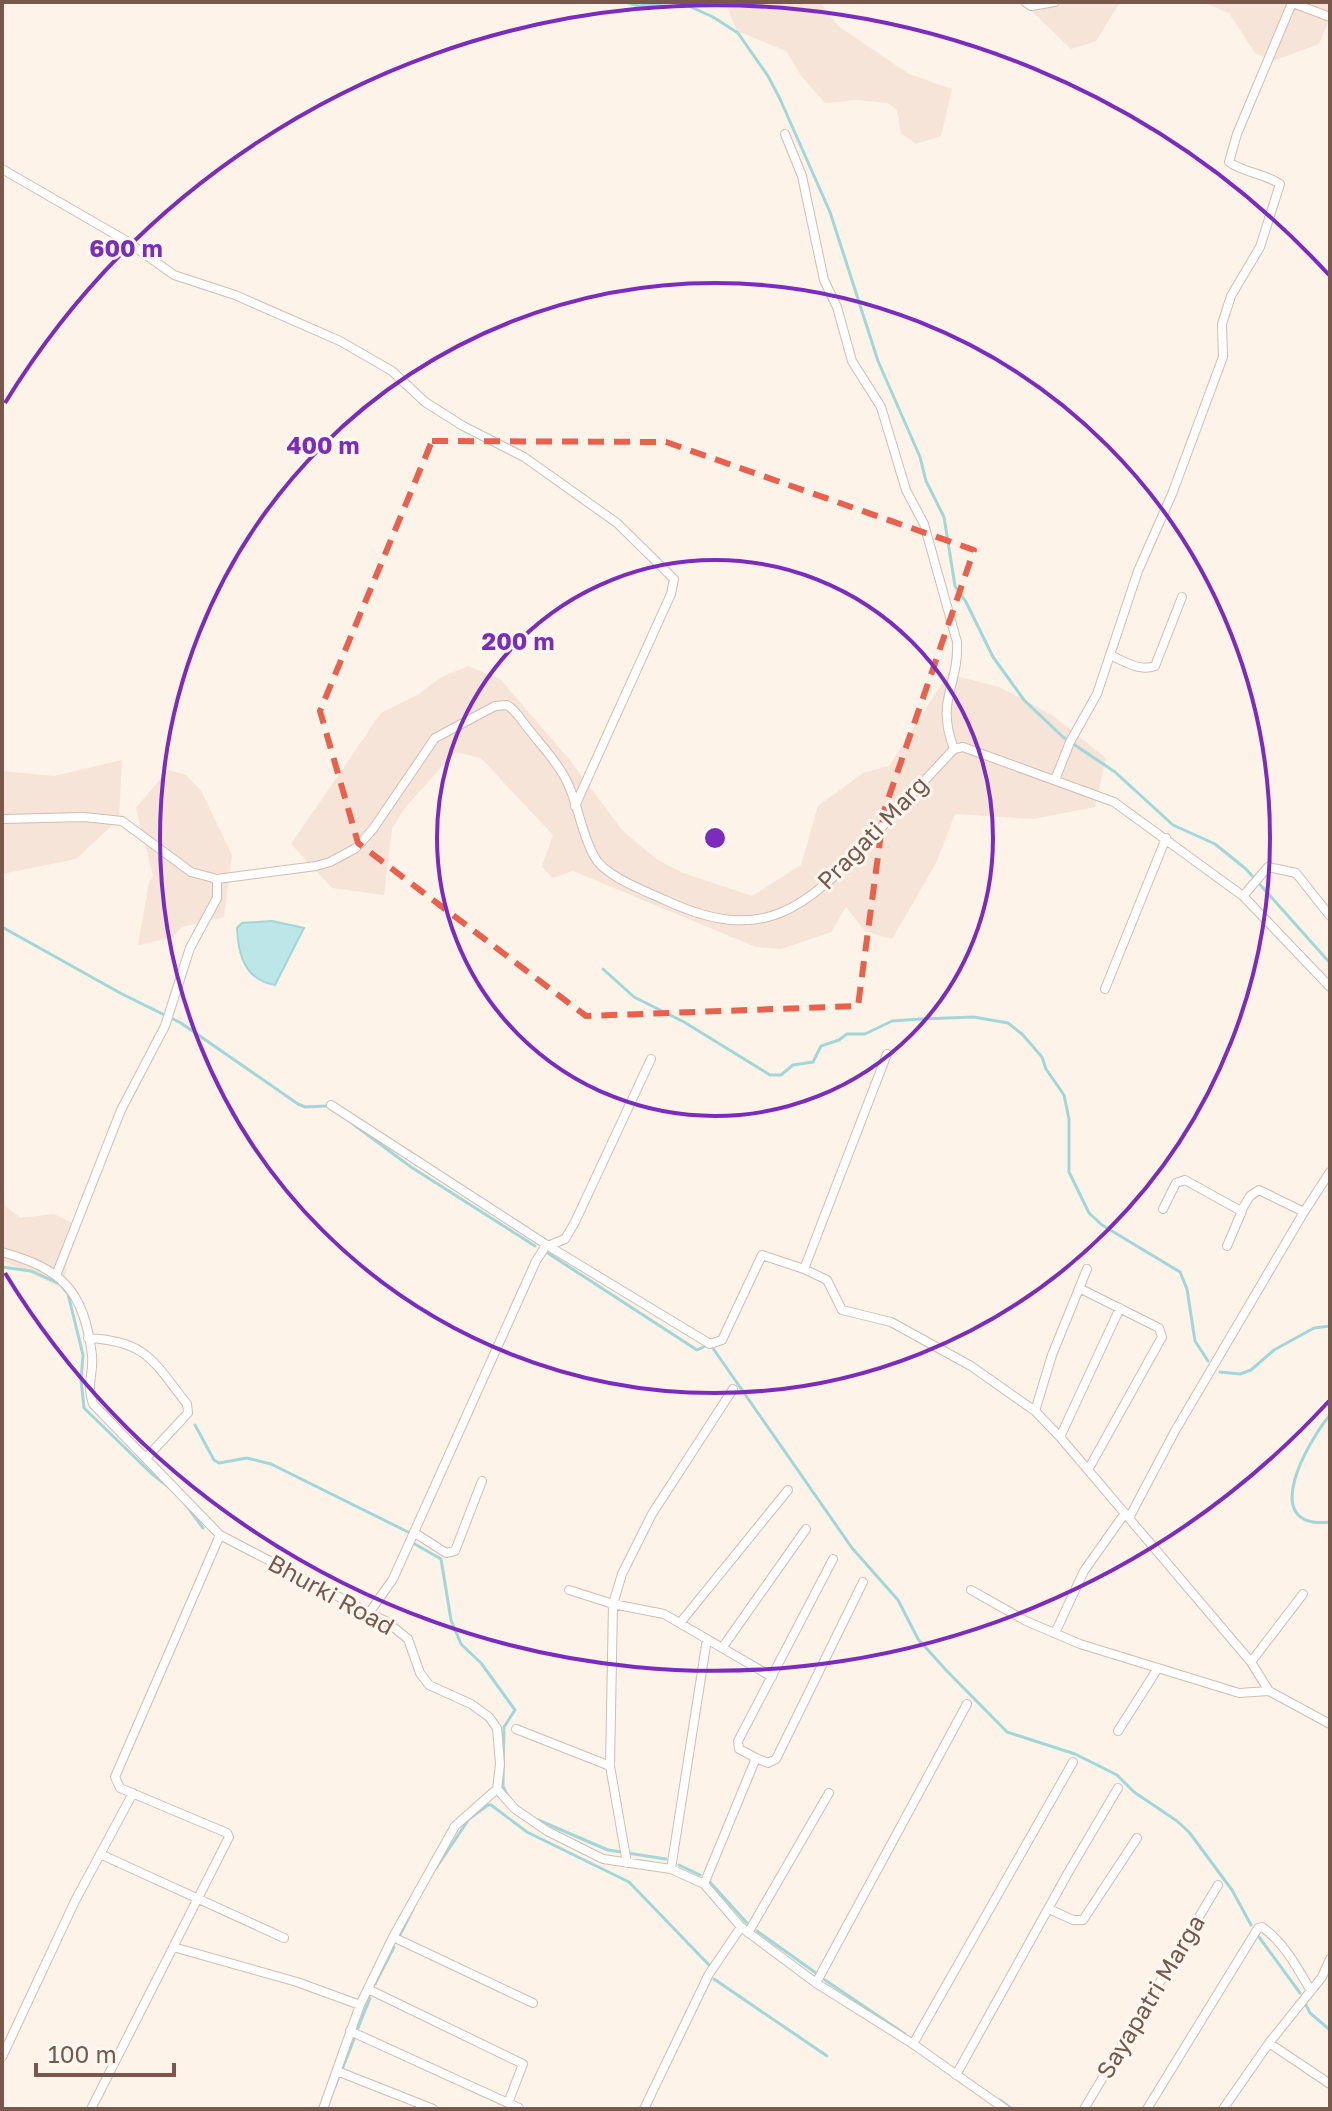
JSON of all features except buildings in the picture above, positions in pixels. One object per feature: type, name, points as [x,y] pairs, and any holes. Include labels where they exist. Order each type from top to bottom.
[{"type":"street","points":[[1025,2],[1031,6],[1055,2]]},
{"type":"street","points":[[1055,780],[1070,742],[1097,694],[1138,571],[1172,494],[1223,357],[1222,324],[1231,296],[1260,247],[1280,184],[1268,176],[1236,168],[1229,162],[1237,134],[1291,2],[1330,17]]},
{"type":"street","points":[[785,134],[802,176],[824,280],[837,307],[852,361],[881,407],[906,490],[924,524],[957,642],[958,660],[948,690],[944,716],[954,749],[963,747],[1114,802],[1243,896],[1330,987]]},
{"type":"street","points":[[2,169],[125,240],[174,275],[235,295],[340,341],[392,371],[425,402],[463,426],[524,457],[617,523],[674,579],[671,594],[575,807]]},
{"type":"street","points":[[1110,655],[1138,668],[1155,666],[1182,597]]},
{"type":"street","name":"Pragati Marg","points":[[2,819],[84,817],[122,821],[191,872],[217,879],[316,866],[356,848],[373,829],[435,738],[495,706],[507,705],[564,774],[595,859],[602,866],[633,885],[684,909],[714,918],[757,921],[783,914],[803,903],[836,876],[954,749]]},
{"type":"street","points":[[1105,989],[1166,838]]},
{"type":"street","points":[[1243,896],[1268,867],[1296,873],[1330,916]]},
{"type":"street","points":[[2,1252],[57,1273],[121,1110],[165,1026],[190,948],[217,898],[217,879]]},
{"type":"street","points":[[804,1269],[887,1054]]},
{"type":"street","points":[[369,1613],[393,1579],[415,1533],[536,1261],[545,1247],[565,1239],[575,1222],[651,1059]]},
{"type":"street","points":[[331,1105],[550,1247],[710,1344],[722,1340],[762,1255],[804,1269],[829,1283],[842,1310],[891,1322],[971,1366],[1035,1411],[1060,1437],[1251,1662],[1269,1691],[1330,1724]]},
{"type":"street","points":[[1055,1633],[1084,1571],[1127,1515],[1330,1172]]},
{"type":"street","points":[[1163,1209],[1176,1183],[1185,1180],[1242,1211]]},
{"type":"street","points":[[1227,1246],[1250,1196],[1259,1190],[1304,1212]]},
{"type":"street","points":[[1035,1411],[1052,1355],[1087,1269]]},
{"type":"street","name":"Bhurki Road","points":[[57,1273],[78,1297],[92,1359],[88,1384],[93,1404],[220,1535],[387,1622],[408,1639],[420,1673],[429,1685],[471,1704],[489,1717],[497,1728],[500,1764],[497,1789]]},
{"type":"street","points":[[1079,1288],[1159,1328],[1162,1337],[1088,1470]]},
{"type":"street","points":[[1060,1437],[1120,1308]]},
{"type":"street","points":[[88,1338],[126,1342],[147,1354],[187,1404],[188,1413],[147,1457]]},
{"type":"street","points":[[627,1863],[610,1766],[613,1604],[622,1574],[652,1514],[733,1389]]},
{"type":"street","points":[[415,1533],[446,1553],[455,1551],[482,1481]]},
{"type":"street","points":[[680,1623],[788,1490]]},
{"type":"street","points":[[722,1648],[806,1529]]},
{"type":"street","points":[[91,2109],[228,1840],[227,1833],[117,1786],[115,1777],[220,1535]]},
{"type":"street","points":[[833,1559],[738,1741],[739,1749],[768,1763],[776,1759],[863,1582]]},
{"type":"street","points":[[569,1590],[613,1604],[664,1614],[772,1677]]},
{"type":"street","points":[[971,1590],[1026,1621],[1080,1644],[1239,1693],[1269,1691]]},
{"type":"street","points":[[1251,1662],[1303,1594]]},
{"type":"street","points":[[671,1869],[707,1639]]},
{"type":"street","points":[[1118,1731],[1158,1668]]},
{"type":"street","points":[[816,1983],[967,1704]]},
{"type":"street","points":[[516,1729],[610,1766]]},
{"type":"street","points":[[704,1884],[756,1758]]},
{"type":"street","points":[[913,2044],[1073,1762]]},
{"type":"street","points":[[956,2075],[1118,1788]]},
{"type":"street","points":[[323,2109],[360,2005],[393,1937],[455,1826],[497,1789],[515,1809],[547,1831],[603,1859],[671,1869],[704,1884],[744,1930],[816,1983],[913,2044],[1005,2109]]},
{"type":"street","points":[[2,2057],[75,1901],[133,1793]]},
{"type":"street","points":[[644,2109],[709,1974],[744,1930],[829,1793]]},
{"type":"street","points":[[1049,1909],[1078,1922],[1083,1920],[1137,1838]]},
{"type":"street","points":[[100,1854],[284,1938]]},
{"type":"street","name":"Sayapatri Marga","points":[[1084,2109],[1218,1885]]},
{"type":"street","points":[[1147,2109],[1258,1928],[1262,1927],[1276,1941],[1311,1991]]},
{"type":"street","points":[[393,1937],[533,2003]]},
{"type":"street","points":[[173,1947],[297,1982],[360,2005]]},
{"type":"street","points":[[1223,2109],[1269,2043],[1322,1977],[1330,1959]]},
{"type":"street","points":[[368,1989],[523,2064],[508,2103]]},
{"type":"street","points":[[350,2031],[519,2108]]},
{"type":"street","points":[[1269,2043],[1330,2084]]},
{"type":"street","points":[[337,2071],[433,2109]]},
{"type":"highlighted area","points":[[432,441],[666,442],[974,550],[884,811],[858,1006],[586,1016],[358,843],[320,711]]},
{"type":"shaded area","points":[[725,2],[820,2],[838,26],[909,74],[952,89],[941,136],[916,144],[901,133],[897,110],[888,103],[856,100],[825,103],[802,77],[786,51],[737,31]]},
{"type":"shaded area","points":[[1022,2],[1120,2],[1096,41],[1071,49]]},
{"type":"shaded area","points":[[1204,2],[1330,2],[1330,18],[1319,44],[1273,61],[1255,53],[1229,13]]},
{"type":"shaded area","points":[[468,666],[500,679],[569,759],[622,830],[656,859],[683,873],[752,896],[801,865],[818,806],[863,773],[889,766],[948,674],[999,687],[1024,700],[1053,716],[1106,758],[1095,807],[1033,819],[955,814],[936,863],[892,939],[865,931],[846,907],[831,932],[781,949],[756,947],[573,871],[552,878],[542,866],[553,835],[481,758],[455,752],[404,809],[392,829],[384,895],[332,888],[291,844],[381,713],[419,694],[440,678]]},
{"type":"shaded area","points":[[122,760],[119,819],[76,859],[2,874],[2,771],[54,776]]},
{"type":"shaded area","points":[[168,770],[186,775],[201,791],[232,855],[224,917],[182,927],[173,937],[138,945],[149,882],[153,876],[136,808]]},
{"type":"shaded area","points":[[2,1178],[5,1206],[21,1218],[54,1214],[71,1222],[64,1289],[2,1260]]},
{"type":"water","points":[[272,921],[304,928],[275,985],[257,978],[245,965],[237,928],[242,923]]},
{"type":"waterway","points":[[625,2],[639,6],[674,2]]},
{"type":"waterway","points":[[680,2],[738,33],[780,99],[830,212],[878,361],[920,457],[926,481],[944,517],[955,586],[993,657],[1024,700],[1063,737],[1115,772],[1173,825],[1215,844],[1246,869],[1330,963]]},
{"type":"waterway","points":[[2,927],[181,1023],[298,1104],[305,1107],[327,1106]]},
{"type":"waterway","points":[[603,969],[634,997],[684,1022],[770,1075],[781,1075],[793,1065],[813,1062],[821,1046],[847,1034],[865,1034],[892,1021],[974,1017],[1008,1023],[1042,1057],[1046,1069],[1064,1095],[1069,1119],[1069,1172],[1089,1213],[1102,1225],[1180,1272],[1187,1289],[1195,1341],[1208,1361]]},
{"type":"waterway","points":[[353,1124],[411,1167],[535,1246]]},
{"type":"waterway","points":[[543,1250],[697,1350],[710,1344],[852,1548],[898,1600],[918,1639],[946,1670],[1007,1732],[1075,1754],[1117,1775],[1134,1792],[1177,1821],[1189,1832],[1232,1890],[1251,1925]]},
{"type":"waterway","points":[[2,1267],[31,1271],[60,1284],[68,1294],[83,1355],[81,1380],[84,1408],[170,1488]]},
{"type":"waterway","points":[[1220,1372],[1240,1374],[1251,1370],[1274,1350],[1314,1328],[1330,1326]]},
{"type":"waterway","points":[[1330,1415],[1301,1462],[1292,1499],[1296,1512],[1308,1521],[1330,1522]]},
{"type":"waterway","points":[[195,1425],[214,1460],[219,1463],[247,1458],[271,1464],[408,1532]]},
{"type":"waterway","points":[[186,1505],[203,1528]]},
{"type":"waterway","points":[[413,1543],[441,1559],[451,1620],[461,1644],[481,1663],[515,1710],[504,1727],[503,1786],[507,1795]]},
{"type":"waterway","points":[[436,1868],[469,1819],[491,1805],[527,1832],[629,1882],[710,1966]]},
{"type":"waterway","points":[[538,1820],[608,1850],[666,1859]]},
{"type":"waterway","points":[[679,1865],[700,1875]]},
{"type":"waterway","points":[[708,1880],[747,1923]]},
{"type":"waterway","points":[[400,1935],[413,1909]]},
{"type":"waterway","points":[[757,1931],[816,1973]]},
{"type":"waterway","points":[[1259,1937],[1300,1993]]},
{"type":"waterway","points":[[375,1984],[394,1947]]},
{"type":"waterway","points":[[714,1979],[827,2056]]},
{"type":"waterway","points":[[825,1980],[905,2034]]},
{"type":"waterway","points":[[358,2028],[370,1998]]},
{"type":"waterway","points":[[1305,2003],[1310,2013],[1330,2030]]},
{"type":"waterway","points":[[343,2067],[354,2039]]},
{"type":"waterway","points":[[335,2087],[338,2079]]},
{"type":"waterway","points":[[1000,2100],[1012,2109]]}]
